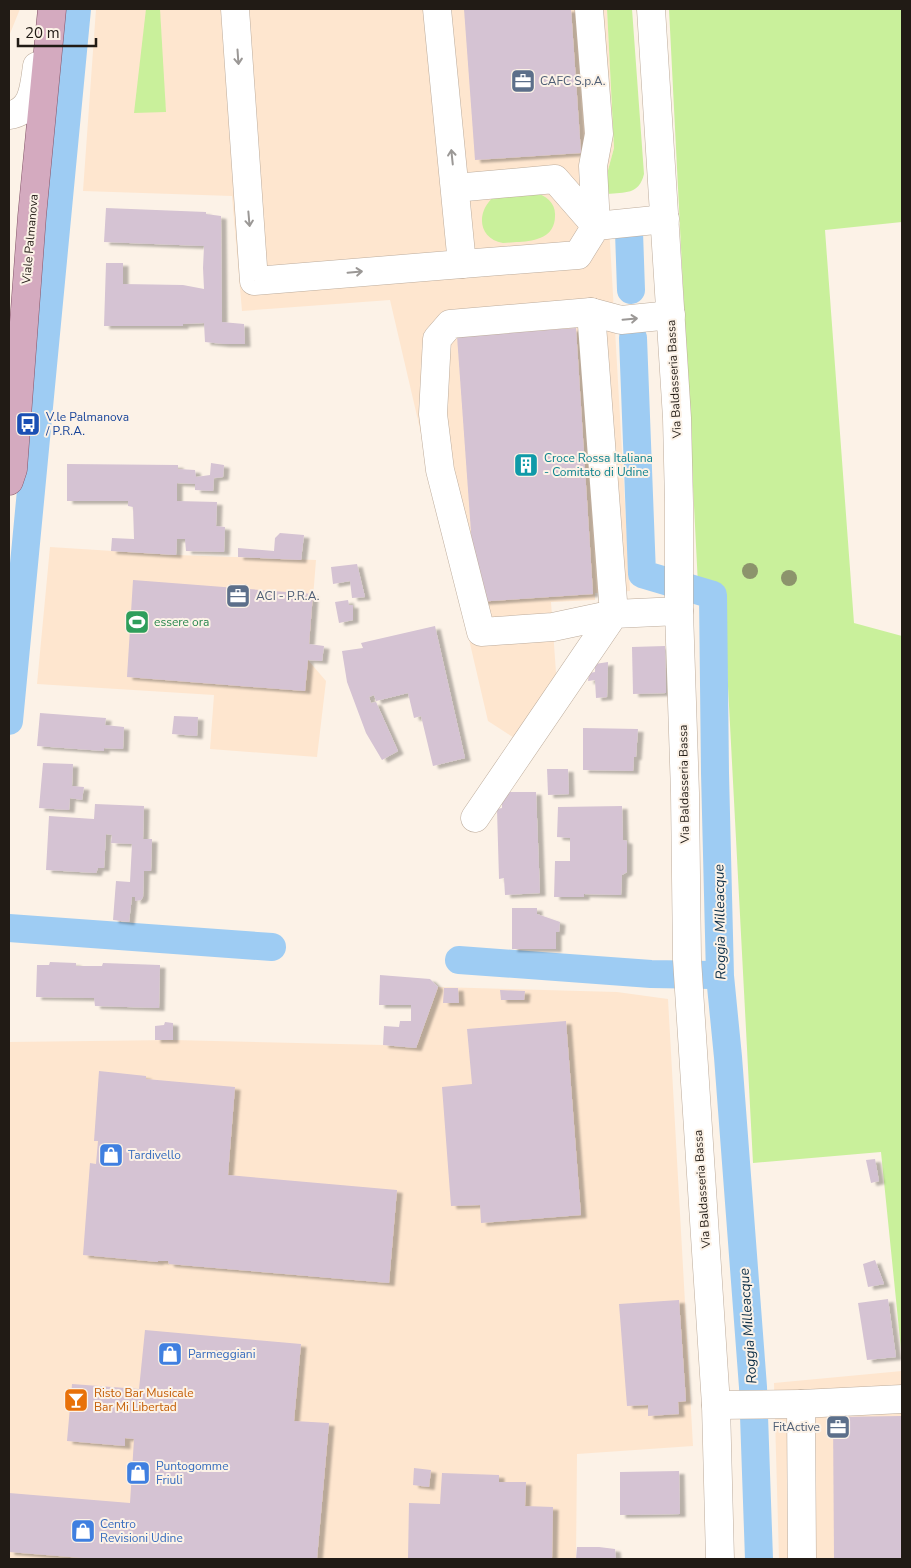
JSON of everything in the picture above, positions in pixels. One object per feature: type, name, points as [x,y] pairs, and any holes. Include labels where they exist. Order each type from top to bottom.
[{"type":"main road","name":"Viale Palmanova","points":[[10,476],[51,20]]},
{"type":"street","points":[[234,9],[254,281],[578,255],[596,226],[593,166],[598,134],[589,9]]},
{"type":"street","points":[[437,9],[462,264]]},
{"type":"street","name":"Via Baldasseria Bassa","points":[[651,9],[677,418],[679,599],[688,986],[726,1405],[720,1559]]},
{"type":"street","points":[[9,115],[19,112],[28,104],[34,88],[42,43],[51,20]]},
{"type":"street","points":[[455,188],[554,179],[596,226]]},
{"type":"street","points":[[596,226],[665,219]]},
{"type":"street","points":[[475,818],[614,614],[591,312]]},
{"type":"street","points":[[671,315],[620,320],[591,312],[450,324],[437,340],[432,414],[440,470],[481,632],[553,627],[679,599]]},
{"type":"street","points":[[726,1405],[768,1406],[902,1399]]},
{"type":"street","points":[[801,1404],[802,1559]]},
{"type":"shaded area","points":[[9,9],[20,9],[9,36]]},
{"type":"shaded area","points":[[96,9],[607,9],[614,148],[607,174],[609,225],[630,591],[595,593],[595,600],[551,602],[557,687],[519,741],[488,721],[390,300],[242,311],[232,196],[83,191]]},
{"type":"shaded area","points":[[50,547],[176,555],[316,560],[308,660],[326,681],[317,757],[210,749],[214,695],[37,684]]},
{"type":"shaded area","points":[[438,987],[617,992],[668,999],[693,1446],[577,1454],[576,1559],[9,1559],[9,1042],[173,1040],[383,1045],[416,1048]]},
{"type":"shaded area","points":[[902,1371],[902,1559],[779,1559],[774,1383]]},
{"type":"green space","points":[[146,9],[160,9],[166,112],[134,113]]},
{"type":"green space","points":[[607,9],[632,9],[644,174],[639,186],[635,189],[607,194],[607,174],[614,148]]},
{"type":"green space","points":[[669,9],[902,9],[902,222],[825,230],[854,623],[902,636],[902,1359],[881,1152],[753,1163],[723,591],[698,585]]},
{"type":"green space","points":[[535,192],[546,198],[554,207],[554,223],[548,233],[538,239],[505,243],[488,236],[484,230],[482,216],[489,202],[495,196]]},
{"type":"building","name":"CAFC S.p.A.","points":[[464,9],[571,9],[581,153],[475,160]]},
{"type":"building","points":[[106,208],[206,212],[206,214],[221,216],[222,322],[244,324],[245,344],[205,342],[204,323],[183,324],[183,326],[104,326],[106,263],[123,263],[123,284],[183,285],[204,289],[204,246],[104,242]]},
{"type":"building","name":"Croce Rossa Italiana - Comitato di Udine","points":[[576,328],[593,594],[476,602],[457,336]]},
{"type":"building","points":[[211,463],[224,465],[223,477],[214,478],[213,491],[195,490],[195,484],[177,483],[177,501],[217,502],[216,526],[225,527],[224,552],[186,551],[185,539],[177,539],[176,555],[111,551],[112,538],[134,539],[133,507],[128,506],[128,501],[67,501],[67,464],[178,465],[178,469],[195,470],[196,477],[210,475]]},
{"type":"building","points":[[280,533],[304,535],[301,560],[238,557],[238,548],[274,551],[275,538]]},
{"type":"building","points":[[357,564],[365,597],[352,598],[350,581],[333,584],[331,567]]},
{"type":"building","points":[[133,580],[313,594],[309,644],[324,646],[322,661],[308,660],[305,691],[127,677]]},
{"type":"building","points":[[348,600],[349,605],[353,605],[353,620],[339,623],[335,602]]},
{"type":"building","points":[[435,626],[465,758],[433,766],[421,716],[414,718],[408,693],[376,701],[374,695],[369,697],[371,703],[376,702],[398,751],[382,760],[366,733],[347,682],[342,651],[363,648],[361,643]]},
{"type":"building","points":[[665,646],[666,693],[633,694],[632,647]]},
{"type":"building","points":[[608,662],[607,697],[596,698],[595,680],[588,681],[589,673],[595,672],[595,664]]},
{"type":"building","points":[[40,713],[106,718],[105,725],[124,727],[123,749],[104,748],[104,751],[37,746]]},
{"type":"building","points":[[174,716],[198,717],[197,736],[172,734]]},
{"type":"building","points":[[583,728],[638,729],[633,771],[583,770]]},
{"type":"building","points":[[43,763],[73,764],[72,786],[84,787],[82,800],[70,798],[69,810],[39,808]]},
{"type":"building","points":[[547,769],[568,769],[569,794],[548,795]]},
{"type":"building","points":[[502,792],[536,792],[540,893],[505,895],[504,878],[499,879],[497,809],[502,808]]},
{"type":"building","points":[[95,804],[144,806],[143,839],[152,839],[151,871],[144,871],[143,897],[141,900],[135,901],[135,897],[132,897],[129,922],[113,920],[116,881],[130,882],[132,844],[111,843],[112,835],[106,834],[104,868],[98,868],[96,873],[46,870],[49,816],[94,819]]},
{"type":"building","points":[[622,806],[623,840],[627,841],[627,872],[622,875],[621,895],[584,894],[584,897],[554,897],[555,861],[570,861],[570,838],[557,837],[558,807]]},
{"type":"building","points":[[512,908],[537,908],[537,914],[560,922],[559,932],[556,932],[556,949],[512,949]]},
{"type":"building","points":[[50,962],[76,963],[76,966],[102,966],[103,963],[160,965],[159,1008],[95,1006],[94,998],[36,997],[37,965],[49,965]]},
{"type":"building","points":[[380,975],[430,979],[438,987],[416,1048],[383,1045],[384,1026],[399,1027],[400,1021],[411,1021],[411,1005],[379,1005]]},
{"type":"building","points":[[444,988],[458,988],[459,1003],[443,1003]]},
{"type":"building","points":[[500,990],[525,991],[524,1000],[501,1000]]},
{"type":"building","points":[[566,1021],[581,1215],[481,1223],[480,1205],[451,1206],[442,1087],[472,1084],[467,1029]]},
{"type":"building","points":[[165,1022],[173,1023],[173,1040],[155,1040],[155,1026],[164,1025]]},
{"type":"building","points":[[99,1071],[146,1076],[146,1079],[235,1087],[228,1175],[397,1190],[389,1283],[169,1264],[168,1261],[158,1262],[83,1255],[90,1163],[96,1164],[98,1141],[94,1141]]},
{"type":"building","points":[[875,1159],[879,1181],[871,1183],[866,1160]]},
{"type":"building","points":[[875,1260],[884,1284],[868,1287],[863,1264]]},
{"type":"building","points":[[888,1299],[896,1357],[867,1360],[858,1303]]},
{"type":"building","points":[[679,1300],[686,1401],[678,1402],[679,1414],[648,1416],[648,1405],[627,1406],[619,1304]]},
{"type":"building","points":[[145,1330],[301,1344],[294,1421],[329,1423],[317,1559],[95,1559],[9,1552],[9,1493],[130,1503],[134,1439],[125,1438],[125,1446],[67,1441],[72,1384],[139,1389]]},
{"type":"building","points":[[902,1416],[902,1559],[834,1559],[833,1417]]},
{"type":"building","points":[[414,1468],[431,1470],[429,1487],[413,1485]]},
{"type":"building","points":[[679,1471],[680,1514],[620,1515],[620,1472]]},
{"type":"building","points":[[442,1473],[499,1475],[499,1482],[526,1482],[525,1506],[553,1507],[552,1559],[408,1559],[409,1503],[440,1504]]},
{"type":"building","points":[[577,1547],[615,1549],[616,1559],[576,1559]]},
{"type":"waterway","points":[[9,721],[77,9]]},
{"type":"waterway","name":"Roggia Milleacque","points":[[629,232],[631,290]]},
{"type":"waterway","name":"Roggia Milleacque","points":[[633,338],[642,574],[713,595],[720,976],[753,1387],[759,1559]]},
{"type":"waterway","points":[[9,928],[272,947]]},
{"type":"waterway","points":[[459,960],[651,974],[712,975]]},
{"type":"place","name":"CAFC S.p.A.","points":[[523,81]]},
{"type":"place","name":"V.le Palmanova / P.R.A.","points":[[28,424]]},
{"type":"place","name":"Croce Rossa Italiana - Comitato di Udine","points":[[526,465]]},
{"type":"place","name":"ACI - P.R.A.","points":[[238,596]]},
{"type":"place","name":"essere ora","points":[[137,622]]},
{"type":"place","name":"Tardivello","points":[[111,1155]]},
{"type":"place","name":"Parmeggiani","points":[[170,1354]]},
{"type":"place","name":"Risto Bar Musicale Bar Mi Libertad","points":[[76,1400]]},
{"type":"place","name":"FitActive","points":[[838,1427]]},
{"type":"place","name":"Puntogomme Friuli","points":[[138,1473]]},
{"type":"place","name":"Centro Revisioni Udine","points":[[83,1531]]}]
